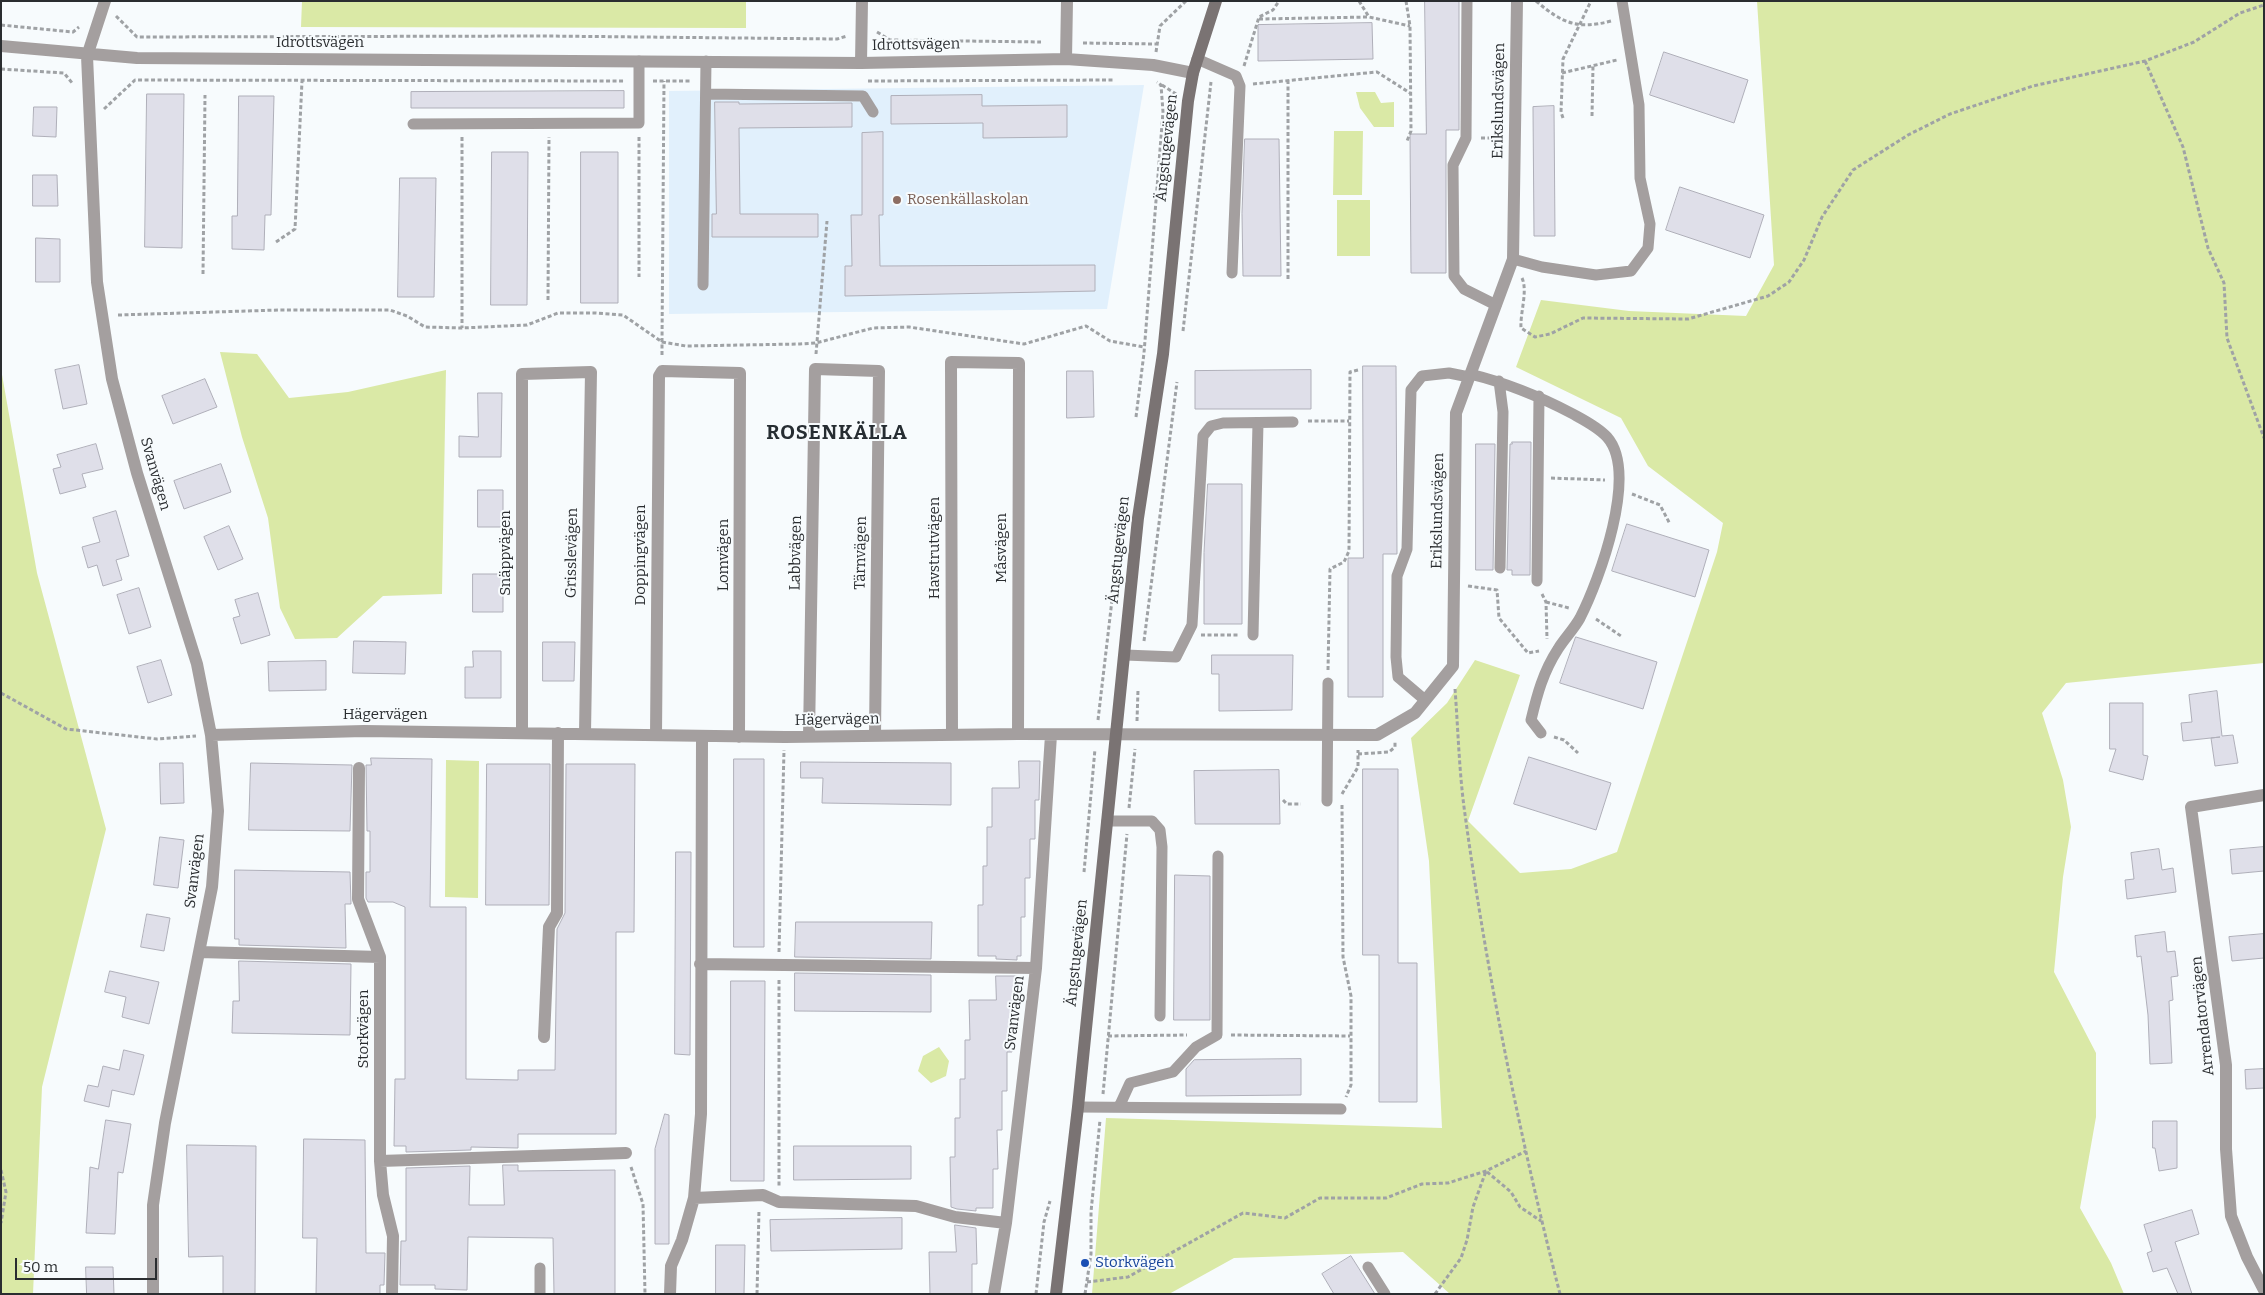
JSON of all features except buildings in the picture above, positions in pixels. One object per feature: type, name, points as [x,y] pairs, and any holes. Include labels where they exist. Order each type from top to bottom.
[{"type":"street","points":[[861,63],[862,1]]},
{"type":"street","points":[[1066,59],[1067,1]]},
{"type":"street","name":"Ängstugevägen","points":[[1056,1294],[1078,1107],[1138,518],[1163,354],[1193,73],[1216,1]]},
{"type":"street","name":"Erikslundsvägen","points":[[1453,666],[1456,412],[1513,259],[1518,1]]},
{"type":"street","name":"Svanvägen","points":[[104,6],[87,56],[97,282],[112,379],[137,472],[197,664],[211,735],[218,811],[212,886],[165,1123],[153,1205],[153,1294]]},
{"type":"street","name":"Idrottsvägen","points":[[1,46],[87,56],[137,58],[861,63],[1066,59],[1153,65],[1193,73]]},
{"type":"street","name":"Måsvägen","points":[[951,362],[1019,363],[1018,734]]},
{"type":"street","name":"Havstrutvägen","points":[[951,362],[952,735]]},
{"type":"street","name":"Tärnvägen","points":[[815,369],[879,371],[875,735]]},
{"type":"street","name":"Labbvägen","points":[[809,736],[815,369]]},
{"type":"street","name":"Lomvägen","points":[[659,376],[662,371],[740,374],[739,737]]},
{"type":"street","name":"Grisslevägen","points":[[522,374],[591,372],[585,733]]},
{"type":"street","name":"Snäppvägen","points":[[522,374],[522,733]]},
{"type":"street","name":"Doppingvägen","points":[[656,735],[659,376]]},
{"type":"street","points":[[1116,736],[1377,735],[1415,713],[1453,666]]},
{"type":"street","name":"Hägervägen","points":[[211,735],[296,731],[585,733],[702,737],[1018,734],[1116,736]]},
{"type":"street","points":[[544,1036],[549,927],[557,913],[558,733]]},
{"type":"street","name":"Svanvägen","points":[[994,1294],[1006,1223],[1036,968],[1051,735]]},
{"type":"street","points":[[670,1294],[671,1266],[682,1240],[694,1198],[700,1114],[702,737]]},
{"type":"street","name":"Storkvägen","points":[[359,768],[358,899],[380,957],[380,1161],[383,1195],[393,1236],[392,1294]]},
{"type":"street","name":"Arrendatorvägen","points":[[2264,795],[2191,807],[2226,1064],[2226,1150],[2231,1216],[2247,1257],[2264,1290]]},
{"type":"street","points":[[199,952],[380,957]]},
{"type":"street","points":[[700,964],[1036,968]]},
{"type":"street","points":[[380,1161],[626,1153]]},
{"type":"street","points":[[694,1198],[763,1195],[778,1202],[916,1206],[955,1217],[1006,1223]]},
{"type":"lane","points":[[1466,1],[1466,138],[1453,165],[1454,276],[1464,289],[1496,305]]},
{"type":"lane","points":[[1513,259],[1542,267],[1596,275],[1631,271],[1648,248],[1650,224],[1640,178],[1639,105],[1622,1]]},
{"type":"lane","points":[[1197,59],[1236,76],[1238,83],[1232,273]]},
{"type":"lane","points":[[413,124],[639,123],[639,61]]},
{"type":"lane","points":[[703,285],[706,61]]},
{"type":"lane","points":[[706,94],[863,96],[873,112]]},
{"type":"lane","points":[[1425,700],[1398,677],[1396,658],[1397,576],[1407,549],[1411,390],[1422,376],[1427,374],[1470,375],[1498,380],[1539,396],[1591,424],[1608,438],[1618,460],[1620,487],[1615,516],[1596,580],[1582,612],[1557,650],[1541,680],[1530,720],[1541,733]]},
{"type":"lane","points":[[1498,380],[1503,412],[1500,568]]},
{"type":"lane","points":[[1537,581],[1540,478],[1539,396]]},
{"type":"lane","points":[[1125,655],[1176,657],[1192,625],[1203,436],[1211,426],[1223,423],[1293,422]]},
{"type":"lane","points":[[1248,635],[1258,423]]},
{"type":"lane","points":[[1327,801],[1328,683]]},
{"type":"lane","points":[[1107,821],[1152,822],[1160,830],[1162,847],[1160,1016]]},
{"type":"lane","points":[[1119,1107],[1130,1083],[1173,1072],[1196,1047],[1217,1035],[1218,856]]},
{"type":"lane","points":[[1078,1107],[1341,1109]]},
{"type":"lane","points":[[1368,1267],[1385,1294]]},
{"type":"lane","points":[[540,1268],[540,1294]]},
{"type":"path","points":[[1279,1],[1273,10],[1259,19],[1238,83],[1377,72],[1410,93]]},
{"type":"path","points":[[1359,1],[1369,17]]},
{"type":"path","points":[[1406,1],[1410,26],[1411,130],[1407,141]]},
{"type":"path","points":[[1536,1],[1556,18],[1582,24],[1601,23],[1624,17]]},
{"type":"path","points":[[1563,118],[1561,112],[1563,59],[1582,24],[1591,1]]},
{"type":"path","points":[[1513,259],[1525,284],[1520,315],[1521,328],[1535,337],[1550,334],[1583,318],[1688,319],[1768,296],[1789,282],[1804,260],[1822,216],[1853,170],[1908,135],[1950,114],[2033,86],[2145,61],[2194,42],[2240,13],[2264,5]]},
{"type":"path","points":[[1,25],[73,32],[89,16],[104,6],[118,16],[128,30],[137,37],[545,36],[837,39],[850,35],[856,28],[862,27],[890,40],[1157,44]]},
{"type":"path","points":[[1259,19],[1369,17],[1410,26]]},
{"type":"path","points":[[1562,73],[1630,57]]},
{"type":"path","points":[[2145,61],[2183,147],[2208,248],[2224,283],[2227,338],[2264,438]]},
{"type":"path","points":[[1592,116],[1593,66]]},
{"type":"path","points":[[1,69],[64,74],[76,89]]},
{"type":"path","points":[[89,109],[104,109],[135,80],[706,81]]},
{"type":"path","points":[[858,81],[1122,80]]},
{"type":"path","points":[[1288,80],[1288,279]]},
{"type":"path","points":[[276,242],[294,229],[302,81]]},
{"type":"path","points":[[662,342],[664,81]]},
{"type":"path","points":[[203,274],[205,95]]},
{"type":"path","points":[[462,123],[462,328]]},
{"type":"path","points":[[639,123],[639,277]]},
{"type":"path","points":[[548,300],[550,124]]},
{"type":"path","points":[[1472,138],[1497,138]]},
{"type":"path","points":[[816,343],[827,220]]},
{"type":"path","points":[[102,315],[279,310],[390,310],[408,316],[425,328],[527,325],[558,314],[614,315],[623,316],[662,342],[686,346],[816,343],[873,328],[909,327],[1024,344],[1086,326],[1110,341],[1144,347]]},
{"type":"path","points":[[1328,683],[1330,569],[1344,562],[1349,551],[1350,372],[1358,370]]},
{"type":"path","points":[[1315,421],[1350,421]]},
{"type":"path","points":[[1540,478],[1607,480],[1660,505],[1670,524]]},
{"type":"path","points":[[1454,584],[1497,590],[1498,618],[1517,642],[1528,652],[1546,649],[1557,650]]},
{"type":"path","points":[[1557,650],[1547,641],[1546,602],[1582,612],[1621,636]]},
{"type":"path","points":[[1188,635],[1248,635]]},
{"type":"path","points":[[1453,666],[1464,805],[1486,945],[1526,1151],[1560,1294]]},
{"type":"path","points":[[1,693],[66,729],[157,738],[211,735]]},
{"type":"path","points":[[1541,733],[1564,740],[1578,753]]},
{"type":"path","points":[[1341,1109],[1351,1086],[1351,996],[1343,957],[1342,793],[1358,767],[1359,735]]},
{"type":"path","points":[[1282,800],[1287,804],[1301,804]]},
{"type":"path","points":[[1088,1282],[1128,1277],[1243,1213],[1285,1218],[1320,1198],[1386,1198],[1422,1184],[1448,1183],[1486,1171],[1526,1151]]},
{"type":"path","points":[[626,1153],[643,1204],[645,1294]]},
{"type":"path","points":[[1,1170],[6,1192],[1,1223]]},
{"type":"path","points":[[1486,1171],[1511,1192],[1520,1207],[1542,1222]]},
{"type":"path","points":[[1435,1294],[1461,1258],[1468,1240],[1472,1207],[1486,1171]]},
{"type":"path","points":[[757,1294],[758,1211],[772,1198],[780,1186]]},
{"type":"shaded area","name":"Rosenkällaskolan","points":[[1144,85],[1107,309],[669,314],[669,91]]},
{"type":"green space","points":[[302,1],[746,1],[746,28],[301,27]]},
{"type":"green space","points":[[1757,1],[2264,1],[2264,663],[2066,683],[2042,713],[2063,780],[2071,827],[2063,877],[2054,972],[2096,1053],[2096,1117],[2080,1208],[2111,1263],[2124,1294],[1450,1294],[1403,1252],[1234,1258],[1169,1294],[1092,1294],[1106,1118],[1442,1128],[1429,861],[1411,738],[1447,703],[1475,660],[1520,675],[1468,821],[1520,873],[1571,869],[1617,852],[1717,552],[1723,523],[1648,466],[1621,418],[1516,367],[1541,300],[1629,311],[1746,316],[1774,265]]},
{"type":"green space","points":[[1356,92],[1375,92],[1381,103],[1394,102],[1394,127],[1374,127],[1360,108]]},
{"type":"green space","points":[[1334,131],[1363,131],[1362,195],[1333,195]]},
{"type":"green space","points":[[1337,200],[1370,200],[1370,256],[1337,256]]},
{"type":"green space","points":[[220,352],[257,354],[289,398],[348,392],[446,370],[442,594],[383,596],[337,638],[295,639],[280,608],[268,518],[242,437]]},
{"type":"green space","points":[[1,369],[37,573],[106,829],[42,1087],[33,1294],[1,1294]]},
{"type":"green space","points":[[446,760],[479,761],[478,898],[445,897]]},
{"type":"green space","points":[[939,1047],[949,1061],[946,1076],[931,1083],[918,1071],[923,1056]]},
{"type":"place","name":"Rosenkällaskolan","points":[[897,200]]},
{"type":"place","name":"Storkvägen","points":[[1085,1263]]},
{"type":"district","name":"ROSENKÄLLA","points":[[837,433]]}]
